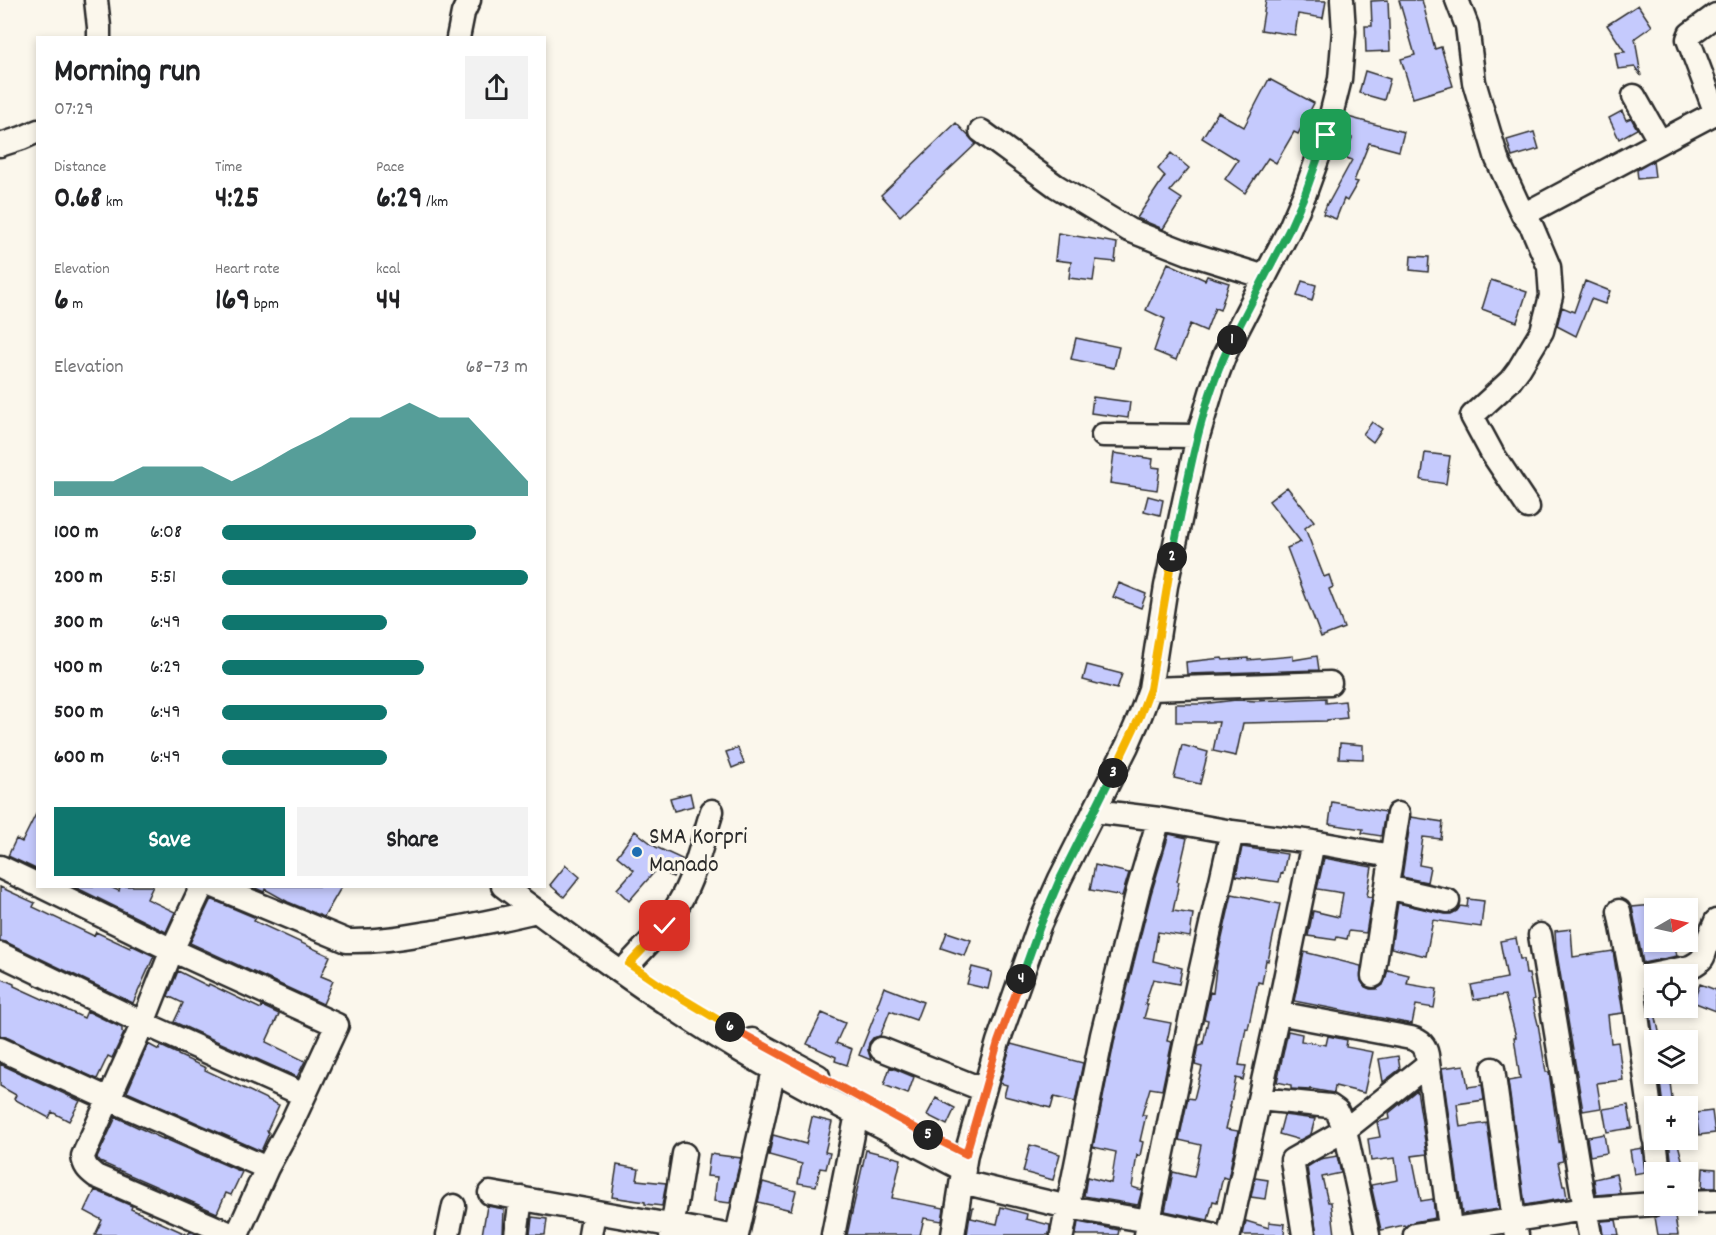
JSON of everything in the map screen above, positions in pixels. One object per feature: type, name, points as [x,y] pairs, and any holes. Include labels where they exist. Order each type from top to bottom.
[{"type":"street","points":[[96,0],[99,36]]},
{"type":"street","points":[[458,36],[463,13],[469,0]]},
{"type":"street","points":[[953,1235],[964,1169],[998,1042],[1040,926],[1060,879],[1127,746],[1150,689],[1166,586],[1198,436],[1213,386],[1225,354],[1289,230],[1305,194],[1326,135],[1340,79],[1344,31],[1342,0]]},
{"type":"street","points":[[1457,0],[1467,26],[1474,82],[1497,159],[1550,267],[1551,296],[1542,331],[1510,381],[1472,417],[1492,453],[1528,507]]},
{"type":"street","points":[[1523,215],[1713,114],[1714,108],[1688,39],[1690,34],[1716,15]]},
{"type":"street","points":[[1634,96],[1660,142]]},
{"type":"street","points":[[981,131],[1056,186],[1129,230],[1188,253],[1265,277]]},
{"type":"street","points":[[0,145],[36,132]]},
{"type":"street","points":[[1103,435],[1198,436]]},
{"type":"street","points":[[1150,689],[1330,683]]},
{"type":"street","points":[[629,964],[665,926],[680,902],[712,811]]},
{"type":"street","points":[[1094,811],[1313,842],[1391,856]]},
{"type":"street","points":[[1373,976],[1398,814]]},
{"type":"street","points":[[1062,1235],[1105,1024],[1138,890],[1159,819]]},
{"type":"street","points":[[1148,1228],[1198,982],[1232,832]]},
{"type":"street","points":[[1229,1235],[1313,842]]},
{"type":"street","points":[[0,867],[36,885]]},
{"type":"street","points":[[1387,887],[1448,901]]},
{"type":"street","points":[[43,888],[172,950],[338,1025],[267,1167],[241,1233],[141,1196],[90,1171],[84,1164],[83,1156],[143,1023],[172,950],[201,888]]},
{"type":"street","points":[[219,888],[347,941],[394,939],[536,911]]},
{"type":"street","points":[[506,888],[646,991],[724,1040],[774,1070],[964,1169],[1068,1206],[1148,1228],[1211,1235]]},
{"type":"street","points":[[524,888],[583,933],[660,985],[742,1034],[875,1107],[964,1169]]},
{"type":"street","points":[[1619,911],[1632,979],[1649,1096]]},
{"type":"street","points":[[1632,979],[1690,967],[1711,956],[1708,940],[1716,921]]},
{"type":"street","points":[[1540,935],[1590,1235]]},
{"type":"street","points":[[0,954],[143,1023],[304,1095]]},
{"type":"street","points":[[1278,1013],[1418,1040],[1426,1049],[1450,1232]]},
{"type":"street","points":[[0,1048],[267,1167]]},
{"type":"street","points":[[881,1049],[984,1090]]},
{"type":"street","points":[[1304,1235],[1292,1160],[1345,1130],[1428,1064]]},
{"type":"street","points":[[1493,1069],[1515,1228]]},
{"type":"street","points":[[737,1235],[774,1070]]},
{"type":"street","points":[[1259,1099],[1330,1106],[1337,1111],[1345,1130],[1368,1235]]},
{"type":"street","points":[[832,1235],[857,1114]]},
{"type":"street","points":[[672,1230],[684,1154]]},
{"type":"street","points":[[490,1193],[594,1212],[672,1230],[726,1235]]},
{"type":"street","points":[[516,1235],[521,1198]]},
{"type":"street","points":[[1698,1202],[1716,1202]]},
{"type":"street","points":[[1414,1235],[1515,1228],[1585,1209],[1644,1205]]},
{"type":"street","points":[[448,1235],[454,1206]]},
{"type":"street","points":[[590,1235],[594,1212]]},
{"type":"building","points":[[1266,0],[1326,1],[1323,18],[1298,14],[1295,35],[1261,30]]},
{"type":"building","points":[[1388,0],[1390,51],[1366,52],[1365,26],[1372,26],[1371,1]]},
{"type":"building","points":[[1399,0],[1422,0],[1435,49],[1441,47],[1453,86],[1413,98],[1401,59],[1415,55]]},
{"type":"building","points":[[1638,5],[1652,26],[1635,38],[1641,76],[1635,67],[1618,69],[1615,53],[1625,52],[1607,25]]},
{"type":"building","points":[[1365,71],[1390,79],[1384,100],[1359,93]]},
{"type":"building","points":[[1269,79],[1314,103],[1298,134],[1294,132],[1276,163],[1268,158],[1245,193],[1225,179],[1238,160],[1202,138],[1218,112],[1244,127]]},
{"type":"building","points":[[1622,111],[1626,120],[1631,118],[1637,129],[1619,139],[1609,118]]},
{"type":"building","points":[[1348,117],[1404,132],[1399,151],[1369,143],[1354,181],[1358,182],[1347,201],[1344,199],[1336,219],[1323,214],[1352,160],[1344,157],[1352,138],[1343,136]]},
{"type":"building","points":[[956,123],[976,144],[900,216],[881,195]]},
{"type":"building","points":[[1534,132],[1539,149],[1512,157],[1507,140]]},
{"type":"building","points":[[1171,153],[1189,168],[1170,191],[1182,199],[1163,229],[1137,218],[1165,176],[1158,169]]},
{"type":"building","points":[[1653,161],[1655,177],[1638,179],[1637,170]]},
{"type":"building","points":[[1058,233],[1117,243],[1115,262],[1096,260],[1093,281],[1069,278],[1071,262],[1055,260]]},
{"type":"building","points":[[1411,256],[1429,257],[1428,272],[1410,270]]},
{"type":"building","points":[[1168,263],[1205,280],[1207,276],[1229,283],[1220,310],[1215,308],[1206,331],[1190,324],[1176,360],[1154,351],[1165,319],[1146,310]]},
{"type":"building","points":[[1491,280],[1527,292],[1517,322],[1482,309]]},
{"type":"building","points":[[1302,281],[1316,285],[1312,301],[1297,296]]},
{"type":"building","points":[[1585,281],[1610,291],[1605,304],[1591,299],[1576,336],[1557,326],[1562,307],[1574,312]]},
{"type":"building","points":[[1076,338],[1119,347],[1114,368],[1071,359]]},
{"type":"building","points":[[1093,397],[1130,402],[1128,418],[1091,413]]},
{"type":"building","points":[[1372,422],[1382,429],[1373,442],[1363,434]]},
{"type":"building","points":[[1114,453],[1153,459],[1152,467],[1160,468],[1157,490],[1110,483]]},
{"type":"building","points":[[1425,453],[1450,456],[1446,484],[1421,480]]},
{"type":"building","points":[[1287,487],[1314,521],[1305,528],[1324,577],[1329,575],[1333,587],[1329,589],[1344,628],[1321,637],[1287,548],[1301,542],[1269,501]]},
{"type":"building","points":[[1148,496],[1163,500],[1160,515],[1144,511]]},
{"type":"building","points":[[1119,583],[1146,594],[1141,608],[1113,597]]},
{"type":"building","points":[[1293,656],[1293,660],[1317,656],[1319,670],[1187,674],[1186,662],[1222,658],[1223,660],[1248,658],[1248,660]]},
{"type":"building","points":[[1087,665],[1122,674],[1117,689],[1083,680]]},
{"type":"building","points":[[1326,698],[1326,703],[1345,701],[1347,718],[1327,721],[1243,723],[1236,756],[1213,751],[1219,722],[1176,722],[1176,704]]},
{"type":"building","points":[[1340,743],[1363,745],[1363,759],[1339,758]]},
{"type":"building","points":[[1182,745],[1208,752],[1200,784],[1174,778]]},
{"type":"building","points":[[738,748],[744,763],[732,768],[726,752]]},
{"type":"building","points":[[690,793],[693,806],[674,811],[670,798]]},
{"type":"building","points":[[1332,802],[1385,812],[1381,836],[1362,833],[1363,829],[1329,824]]},
{"type":"building","points":[[36,814],[36,869],[8,856],[16,839],[22,842]]},
{"type":"building","points":[[1411,817],[1443,822],[1441,839],[1423,837],[1419,865],[1430,867],[1427,882],[1402,877]]},
{"type":"building","points":[[635,831],[656,847],[682,859],[673,877],[657,869],[629,901],[617,889],[634,870],[617,856]]},
{"type":"building","points":[[1169,834],[1187,838],[1173,911],[1193,914],[1190,937],[1158,932],[1153,961],[1182,968],[1179,984],[1153,979],[1145,1004],[1148,1004],[1144,1018],[1171,1023],[1167,1041],[1172,1042],[1162,1090],[1150,1088],[1142,1115],[1146,1115],[1140,1141],[1143,1142],[1140,1156],[1137,1155],[1132,1187],[1142,1190],[1138,1205],[1084,1196],[1087,1177],[1111,1183],[1116,1152],[1093,1147],[1115,1038],[1151,894]]},
{"type":"building","points":[[1242,847],[1287,854],[1279,882],[1236,876]]},
{"type":"building","points":[[1324,858],[1372,867],[1367,896],[1372,897],[1366,933],[1349,931],[1347,939],[1337,937],[1336,940],[1308,936],[1313,911],[1339,917],[1343,893],[1317,889]]},
{"type":"building","points":[[566,865],[580,877],[564,897],[550,885]]},
{"type":"building","points":[[1095,865],[1129,873],[1122,896],[1090,890]]},
{"type":"building","points":[[0,887],[35,903],[33,907],[94,936],[96,932],[154,956],[133,1003],[0,941]]},
{"type":"building","points":[[77,888],[112,888],[119,891],[120,888],[152,888],[147,899],[175,912],[166,932]]},
{"type":"building","points":[[255,888],[341,888],[324,917],[288,902],[265,889],[264,892]]},
{"type":"building","points":[[1232,894],[1280,904],[1262,983],[1258,982],[1248,1029],[1246,1028],[1239,1065],[1246,1066],[1243,1080],[1236,1078],[1230,1107],[1226,1129],[1238,1131],[1228,1179],[1223,1177],[1217,1202],[1213,1201],[1208,1220],[1165,1211],[1173,1172],[1194,1177],[1201,1145],[1179,1140],[1188,1098],[1194,1099],[1202,1067],[1195,1065],[1199,1045],[1203,1044],[1208,1020],[1204,1019],[1210,992],[1213,993],[1217,960]]},
{"type":"building","points":[[211,899],[256,918],[254,921],[330,956],[321,976],[333,981],[323,1004],[190,943]]},
{"type":"building","points":[[1468,899],[1484,901],[1481,927],[1433,920],[1426,956],[1391,948],[1398,903],[1451,914],[1460,906],[1467,907]]},
{"type":"building","points":[[1644,906],[1644,952],[1676,952],[1677,956],[1643,963],[1632,907]]},
{"type":"building","points":[[1571,929],[1573,957],[1613,951],[1623,1013],[1608,1015],[1611,1043],[1618,1042],[1623,1080],[1597,1083],[1601,1108],[1583,1111],[1556,948],[1555,931]]},
{"type":"building","points":[[947,932],[971,940],[965,956],[941,948]]},
{"type":"building","points":[[1516,938],[1520,959],[1524,959],[1526,974],[1529,974],[1546,1072],[1549,1072],[1563,1161],[1558,1162],[1567,1198],[1525,1205],[1508,1081],[1520,1079],[1514,1037],[1516,1037],[1505,995],[1474,1000],[1471,985],[1507,978],[1500,941]]},
{"type":"building","points":[[1304,952],[1361,966],[1361,981],[1365,987],[1370,989],[1377,989],[1383,985],[1388,970],[1409,975],[1407,984],[1437,989],[1434,1008],[1416,1005],[1412,1024],[1294,1001]]},
{"type":"building","points":[[972,967],[992,972],[988,989],[967,984]]},
{"type":"building","points":[[178,971],[261,1009],[262,1006],[279,1014],[266,1042],[305,1061],[297,1077],[174,1022],[183,1003],[168,996]]},
{"type":"building","points":[[0,978],[84,1018],[87,1011],[122,1028],[124,1033],[112,1058],[108,1056],[97,1079],[0,1036]]},
{"type":"building","points":[[1700,984],[1716,990],[1716,1011],[1698,1004]]},
{"type":"building","points":[[884,987],[923,1002],[916,1020],[890,1011],[880,1036],[873,1038],[869,1043],[868,1050],[871,1060],[859,1055]]},
{"type":"building","points":[[822,1013],[845,1023],[836,1043],[852,1049],[847,1065],[835,1061],[836,1057],[807,1044]]},
{"type":"building","points":[[1651,1018],[1656,1018],[1659,1030],[1652,1030]]},
{"type":"building","points":[[1288,1031],[1302,1034],[1301,1041],[1326,1045],[1328,1036],[1347,1040],[1346,1047],[1373,1052],[1364,1093],[1335,1086],[1334,1093],[1291,1089],[1291,1085],[1277,1082]]},
{"type":"building","points":[[148,1044],[159,1050],[161,1046],[279,1105],[261,1151],[127,1092]]},
{"type":"building","points":[[1011,1044],[1083,1063],[1075,1102],[1054,1097],[1051,1108],[1004,1096],[1007,1085],[1000,1083]]},
{"type":"building","points":[[1398,1056],[1400,1069],[1383,1082],[1379,1059]]},
{"type":"building","points":[[0,1064],[80,1101],[69,1121],[52,1112],[49,1118],[14,1099],[16,1095],[0,1086]]},
{"type":"building","points":[[1464,1065],[1468,1087],[1482,1085],[1484,1100],[1457,1104],[1460,1127],[1487,1123],[1499,1209],[1462,1214],[1442,1068]]},
{"type":"building","points":[[890,1067],[914,1077],[908,1094],[884,1085]]},
{"type":"building","points":[[1660,1084],[1670,1084],[1672,1096],[1662,1096]]},
{"type":"building","points":[[1417,1090],[1427,1154],[1412,1156],[1421,1201],[1433,1199],[1435,1218],[1413,1222],[1405,1227],[1404,1225],[1381,1230],[1371,1185],[1398,1180],[1395,1158],[1371,1161],[1368,1139],[1380,1137],[1377,1122],[1390,1119],[1389,1113]]},
{"type":"building","points":[[936,1098],[955,1108],[947,1125],[927,1115]]},
{"type":"building","points":[[1628,1105],[1632,1128],[1607,1132],[1603,1109]]},
{"type":"building","points":[[1712,1111],[1715,1133],[1699,1135],[1698,1113]]},
{"type":"building","points":[[1284,1115],[1315,1119],[1311,1134],[1300,1140],[1279,1134]]},
{"type":"building","points":[[116,1117],[242,1172],[231,1195],[226,1193],[217,1213],[100,1162],[97,1158]]},
{"type":"building","points":[[812,1117],[832,1122],[825,1152],[830,1153],[826,1169],[820,1168],[816,1186],[798,1183],[802,1164],[769,1155],[773,1135],[806,1144]]},
{"type":"building","points":[[1604,1134],[1607,1153],[1590,1156],[1587,1137]]},
{"type":"building","points":[[1030,1145],[1060,1154],[1053,1180],[1023,1172]]},
{"type":"building","points":[[1642,1148],[1644,1172],[1634,1174],[1630,1150]]},
{"type":"building","points":[[866,1150],[901,1159],[892,1198],[944,1208],[942,1221],[924,1218],[920,1235],[847,1235]]},
{"type":"building","points":[[1670,1150],[1680,1150],[1683,1162],[1671,1162]]},
{"type":"building","points":[[710,1154],[741,1158],[730,1203],[714,1201],[717,1177],[707,1176]]},
{"type":"building","points":[[1337,1156],[1341,1173],[1322,1177],[1328,1202],[1331,1202],[1335,1235],[1317,1235],[1307,1167],[1320,1159]]},
{"type":"building","points":[[617,1165],[639,1169],[637,1180],[666,1183],[662,1206],[612,1197]]},
{"type":"building","points":[[1703,1168],[1716,1169],[1716,1188],[1702,1188]]},
{"type":"building","points":[[1616,1174],[1620,1193],[1596,1195],[1594,1179]]},
{"type":"building","points":[[1255,1178],[1268,1180],[1265,1199],[1251,1197]]},
{"type":"building","points":[[763,1182],[796,1191],[791,1210],[758,1202]]},
{"type":"building","points":[[95,1190],[188,1235],[95,1235],[102,1220],[85,1211]]},
{"type":"building","points":[[487,1206],[504,1209],[503,1235],[482,1235]]},
{"type":"building","points":[[1001,1207],[1027,1214],[1026,1219],[1050,1225],[1049,1235],[967,1235],[971,1208],[973,1208],[971,1218],[997,1224]]},
{"type":"building","points":[[1675,1216],[1678,1235],[1658,1235],[1655,1217]]},
{"type":"building","points":[[532,1217],[547,1219],[545,1235],[530,1235]]},
{"type":"building","points":[[1616,1220],[1619,1235],[1603,1235],[1601,1221]]},
{"type":"building","points":[[1246,1221],[1269,1228],[1269,1222],[1285,1224],[1284,1235],[1243,1235]]},
{"type":"building","points":[[1078,1222],[1119,1230],[1118,1235],[1076,1235]]},
{"type":"place","name":"SMA Korpri Manado","points":[[637,852]]},
{"type":"route","points":[[665,926],[629,964],[742,1034],[915,1129],[966,1154],[998,1042],[1040,926],[1060,879],[1127,746],[1150,689],[1166,586],[1198,436],[1213,386],[1225,354],[1289,230],[1305,194],[1326,135]]}]
